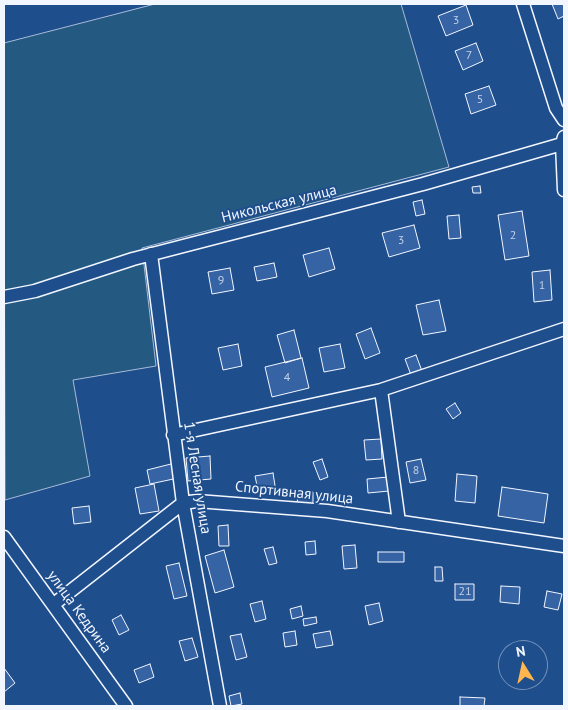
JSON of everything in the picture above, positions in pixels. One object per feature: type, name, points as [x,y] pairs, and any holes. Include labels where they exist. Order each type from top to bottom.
[{"type":"street","points":[[523,4],[556,108],[564,120]]},
{"type":"street","points":[[563,141],[564,190]]},
{"type":"street","name":"Никольская улица","points":[[4,297],[35,291],[151,254],[422,184],[563,141]]},
{"type":"street","name":"1-я Лесная улица","points":[[151,254],[183,503],[220,706]]},
{"type":"street","points":[[173,435],[381,390],[564,329]]},
{"type":"street","points":[[381,390],[399,522]]},
{"type":"street","name":"Спортивная улица","points":[[183,503],[197,501],[327,511],[564,546]]},
{"type":"street","points":[[54,604],[183,503]]},
{"type":"street","name":"улица Кедрина","points":[[4,537],[126,706]]},
{"type":"shaded area","points":[[155,4],[401,4],[449,167],[142,248],[156,366],[73,380],[90,476],[5,500],[4,43]]},
{"type":"building","points":[[552,4],[564,4],[564,16],[558,19]]},
{"type":"building","points":[[466,5],[473,25],[446,36],[438,16]]},
{"type":"building","points":[[476,43],[483,61],[463,70],[455,51]]},
{"type":"building","points":[[489,86],[496,105],[471,114],[465,94]]},
{"type":"building","points":[[480,186],[481,193],[473,193],[472,187]]},
{"type":"building","points":[[422,200],[425,214],[416,216],[413,202]]},
{"type":"building","points":[[522,211],[529,256],[505,260],[498,215]]},
{"type":"building","points":[[459,215],[461,238],[449,239],[447,216]]},
{"type":"building","points":[[414,225],[420,248],[389,257],[382,233]]},
{"type":"building","points":[[329,248],[335,269],[309,277],[303,255]]},
{"type":"building","points":[[274,263],[277,277],[257,281],[254,267]]},
{"type":"building","points":[[230,268],[234,290],[212,294],[208,272]]},
{"type":"building","points":[[550,270],[552,300],[534,302],[532,272]]},
{"type":"building","points":[[439,300],[446,331],[423,335],[416,305]]},
{"type":"building","points":[[371,328],[380,353],[365,359],[356,334]]},
{"type":"building","points":[[294,330],[301,358],[285,363],[277,335]]},
{"type":"building","points":[[238,344],[242,366],[223,370],[218,348]]},
{"type":"building","points":[[340,344],[345,368],[324,372],[319,348]]},
{"type":"building","points":[[416,355],[422,371],[411,375],[405,359]]},
{"type":"building","points":[[302,358],[309,388],[272,397],[265,367]]},
{"type":"building","points":[[455,403],[461,413],[453,419],[446,409]]},
{"type":"building","points":[[381,439],[382,459],[366,460],[364,440]]},
{"type":"building","points":[[210,456],[211,479],[188,481],[186,458]]},
{"type":"building","points":[[322,459],[328,477],[320,480],[313,462]]},
{"type":"building","points":[[421,459],[426,480],[410,483],[406,462]]},
{"type":"building","points":[[175,463],[178,478],[150,484],[147,470]]},
{"type":"building","points":[[273,473],[276,492],[259,495],[255,476]]},
{"type":"building","points":[[457,474],[477,476],[475,503],[455,501]]},
{"type":"building","points":[[388,477],[389,491],[368,493],[367,479]]},
{"type":"building","points":[[154,484],[159,511],[140,514],[135,488]]},
{"type":"building","points":[[502,487],[548,494],[544,523],[498,516]]},
{"type":"building","points":[[298,492],[313,492],[313,506],[297,505]]},
{"type":"building","points":[[89,506],[91,522],[74,524],[72,508]]},
{"type":"building","points":[[228,525],[229,546],[219,546],[218,526]]},
{"type":"building","points":[[315,541],[316,554],[306,555],[305,542]]},
{"type":"building","points":[[355,545],[357,568],[344,569],[342,546]]},
{"type":"building","points":[[273,547],[277,563],[269,565],[264,549]]},
{"type":"building","points":[[224,550],[234,587],[215,593],[205,556]]},
{"type":"building","points":[[378,552],[404,552],[404,562],[378,562]]},
{"type":"building","points":[[179,563],[187,596],[174,599],[166,566]]},
{"type":"building","points":[[435,567],[442,567],[443,581],[435,581]]},
{"type":"building","points":[[455,584],[474,584],[474,600],[455,600]]},
{"type":"building","points":[[501,586],[520,587],[519,604],[500,602]]},
{"type":"building","points":[[547,591],[562,594],[558,610],[544,607]]},
{"type":"building","points":[[262,601],[266,619],[255,622],[250,604]]},
{"type":"building","points":[[379,603],[383,621],[369,625],[365,606]]},
{"type":"building","points":[[301,606],[303,616],[292,619],[290,609]]},
{"type":"building","points":[[121,615],[129,630],[119,635],[112,620]]},
{"type":"building","points":[[316,617],[317,623],[304,626],[303,619]]},
{"type":"building","points":[[295,631],[297,645],[285,647],[283,633]]},
{"type":"building","points":[[330,631],[333,645],[316,648],[313,634]]},
{"type":"building","points":[[241,634],[247,657],[236,660],[230,636]]},
{"type":"building","points":[[192,638],[198,657],[185,661],[179,641]]},
{"type":"building","points":[[150,664],[154,677],[139,683],[134,670]]},
{"type":"building","points":[[4,668],[15,683],[4,692]]},
{"type":"building","points":[[240,693],[242,704],[231,706],[229,696]]},
{"type":"building","points":[[460,697],[485,698],[484,706],[460,706]]}]
